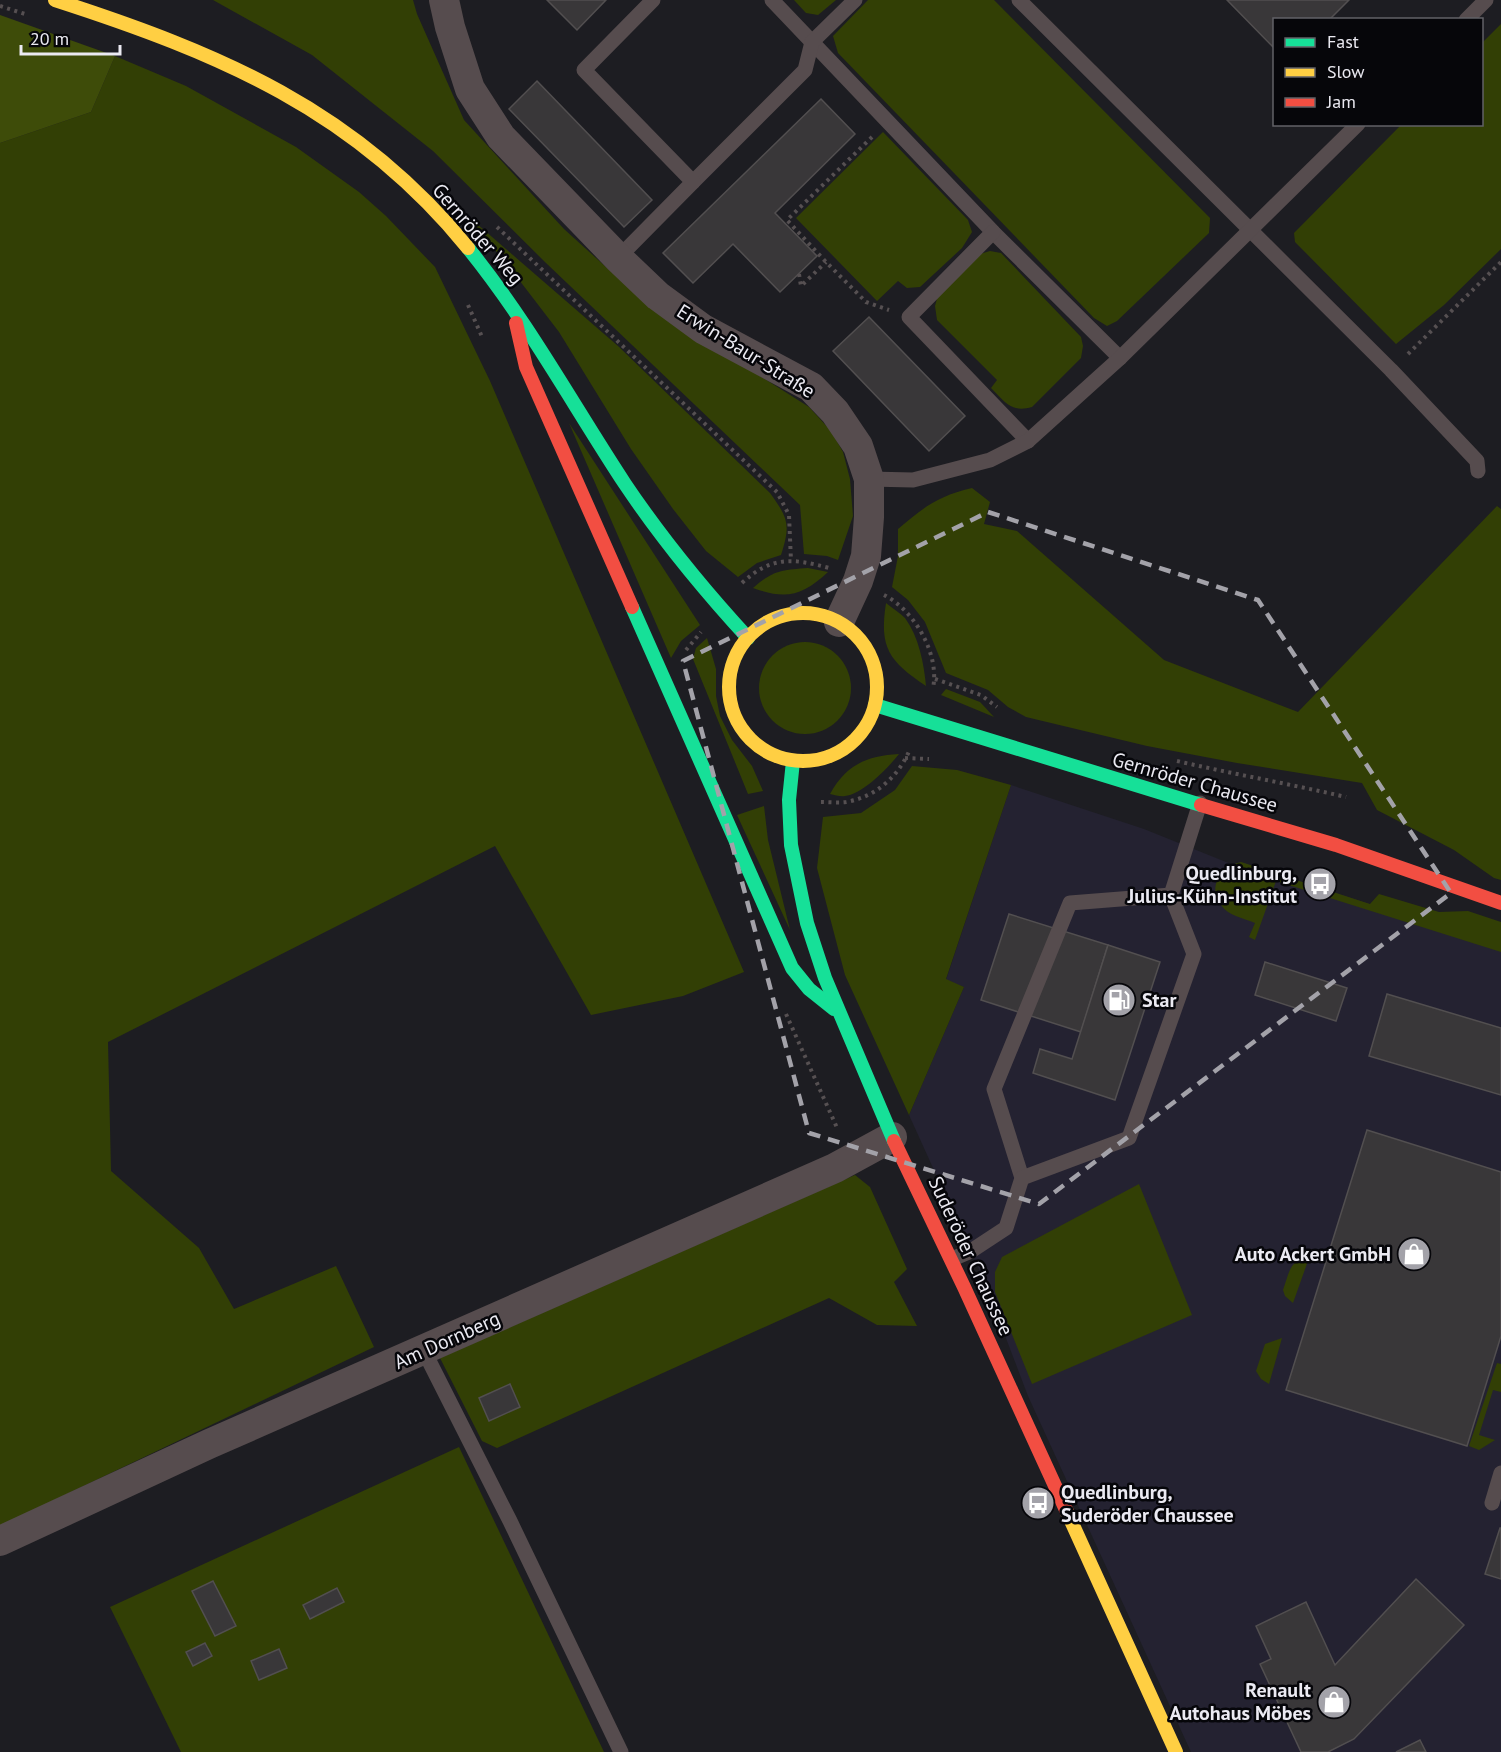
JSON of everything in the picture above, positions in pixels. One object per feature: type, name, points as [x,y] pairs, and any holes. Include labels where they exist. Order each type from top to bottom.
[{"type":"main road","name":"Gernröder Weg","points":[[55,0],[190,47],[253,76],[331,122],[373,153],[443,220],[511,303],[542,348],[642,509],[688,572],[748,638]]},
{"type":"main road","points":[[511,303],[526,367],[792,968],[809,989],[841,1014]]},
{"type":"main road","points":[[795,613],[813,614],[839,622],[859,639],[869,654],[877,679],[875,705],[860,735],[841,751],[817,759],[793,761],[774,755],[758,746],[745,733],[735,717],[730,699],[729,680],[733,662],[748,638],[769,621],[795,613]]},
{"type":"main road","name":"Gernröder Chaussee","points":[[875,705],[1336,845],[1501,903]]},
{"type":"main road","name":"Suderöder Chaussee","points":[[793,761],[789,800],[791,845],[807,923],[825,978],[892,1137],[952,1259],[1176,1752]]},
{"type":"street","name":"Erwin-Baur-Straße","points":[[444,0],[450,27],[470,89],[501,137],[658,296],[704,329],[811,387],[835,412],[858,446],[869,479],[866,556],[858,581],[839,622]]},
{"type":"street","name":"Am Dornberg","points":[[0,1541],[209,1444],[835,1168],[892,1137]]},
{"type":"lane","points":[[653,0],[584,70],[693,182]]},
{"type":"lane","points":[[772,0],[889,120],[993,232],[1120,358]]},
{"type":"lane","points":[[618,258],[805,70],[812,42],[855,0]]},
{"type":"lane","points":[[1019,0],[1391,370],[1477,461],[1478,471]]},
{"type":"lane","points":[[1468,18],[1486,0]]},
{"type":"lane","points":[[869,479],[913,480],[990,460],[1028,441],[1120,358],[1356,126]]},
{"type":"lane","points":[[993,232],[909,317],[1028,441]]},
{"type":"lane","points":[[1022,1178],[1129,1138],[1194,954],[1171,895],[1200,803]]},
{"type":"lane","points":[[952,1259],[971,1251],[1006,1228],[1022,1178],[994,1089],[1070,903],[1171,895]]},
{"type":"lane","points":[[424,1350],[510,1521],[621,1752]]},
{"type":"lane","points":[[1492,1503],[1501,1473]]},
{"type":"path","points":[[0,6],[31,16]]},
{"type":"path","points":[[889,120],[787,220],[866,302],[909,317]]},
{"type":"path","points":[[494,224],[777,492],[789,515],[791,561]]},
{"type":"path","points":[[799,274],[801,286],[826,262]]},
{"type":"path","points":[[1391,370],[1501,262]]},
{"type":"path","points":[[467,303],[486,346]]},
{"type":"path","points":[[685,659],[684,652],[722,612],[741,585],[757,570],[781,561],[801,561],[834,569]]},
{"type":"path","points":[[883,594],[893,599],[911,615],[922,632],[935,679],[932,691]]},
{"type":"path","points":[[935,679],[981,695],[1000,709]]},
{"type":"path","points":[[814,802],[844,802],[868,796],[902,768],[908,753]]},
{"type":"path","points":[[1167,758],[1346,797]]},
{"type":"highlighted area","points":[[988,512],[1258,600],[1451,893],[1039,1204],[809,1133],[683,661]]},
{"type":"shaded area","points":[[1011,785],[1144,829],[1231,864],[1241,862],[1501,947],[1501,1752],[1191,1752],[1028,1396],[983,1278],[909,1115],[964,987],[946,980]]},
{"type":"green space","points":[[213,0],[413,0],[464,120],[564,229],[649,306],[809,407],[831,431],[843,452],[850,479],[853,516],[838,560],[827,556],[804,554],[800,505],[546,263],[433,151],[312,55]]},
{"type":"green space","points":[[794,0],[836,0],[818,15],[806,13]]},
{"type":"green space","points":[[868,0],[994,0],[1210,218],[1209,233],[1117,321],[1107,326],[1094,318],[838,53],[833,36]]},
{"type":"green space","points":[[0,15],[115,56],[91,112],[0,143]]},
{"type":"green space","points":[[1501,24],[1501,249],[1444,305],[1396,344],[1295,242],[1294,233],[1400,126],[1483,126],[1483,42]]},
{"type":"green space","points":[[115,56],[186,86],[296,147],[359,192],[386,216],[435,267],[490,381],[744,972],[683,996],[591,1015],[495,846],[108,1042],[111,1171],[199,1248],[234,1309],[336,1266],[374,1347],[0,1526],[0,143],[91,112]]},
{"type":"green space","points":[[883,132],[968,220],[972,232],[962,248],[920,287],[907,288],[898,281],[877,301],[796,218]]},
{"type":"green space","points":[[454,204],[618,346],[770,493],[781,509],[786,522],[786,536],[781,555],[757,563],[738,577],[706,551],[631,449],[559,332],[503,259]]},
{"type":"green space","points":[[990,251],[1001,253],[1081,337],[1083,346],[1081,358],[1032,407],[1019,409],[1005,402],[991,388],[997,380],[937,320],[935,306],[938,295],[980,254]]},
{"type":"green space","points":[[569,423],[700,625],[681,641],[671,658]]},
{"type":"green space","points":[[972,488],[990,502],[984,524],[1017,531],[1164,660],[1298,712],[1497,506],[1501,509],[1501,880],[1494,878],[1454,850],[1377,810],[1362,783],[1147,746],[1026,717],[1008,707],[988,690],[946,673],[925,622],[908,600],[892,587],[898,556],[898,529],[932,503]]},
{"type":"green space","points":[[808,568],[828,572],[810,586],[793,594],[775,594],[753,588],[778,572]]},
{"type":"green space","points":[[886,603],[910,625],[922,660],[926,686],[903,669],[890,652],[884,631]]},
{"type":"green space","points":[[707,638],[716,669],[716,696],[720,716],[732,740],[752,766],[763,791],[748,794],[693,659],[696,648]]},
{"type":"green space","points":[[805,642],[823,646],[837,656],[847,670],[851,688],[847,706],[837,720],[823,730],[805,734],[787,730],[773,720],[763,706],[759,688],[763,670],[773,656],[787,646]]},
{"type":"green space","points":[[946,689],[980,702],[994,717],[941,695]]},
{"type":"green space","points":[[899,754],[882,773],[859,791],[843,796],[830,794],[843,776],[858,764],[877,757]]},
{"type":"green space","points":[[912,766],[957,770],[1011,785],[946,979],[964,987],[909,1115],[845,975],[817,868],[823,817],[861,813],[895,790]]},
{"type":"green space","points":[[764,806],[768,840],[790,930],[737,815]]},
{"type":"green space","points":[[1241,862],[1370,904],[1379,894],[1439,912],[1468,911],[1501,922],[1501,952],[1276,881],[1255,940],[1249,937],[1255,923],[1224,909],[1215,891],[1218,878],[1222,873],[1227,868]]},
{"type":"green space","points":[[855,1175],[870,1187],[907,1269],[894,1282],[917,1326],[877,1325],[829,1298],[497,1448],[482,1441],[440,1358]]},
{"type":"green space","points":[[1139,1184],[1192,1315],[1032,1384],[995,1292],[995,1272],[1002,1257]]},
{"type":"green space","points":[[1309,1258],[1293,1303],[1285,1296],[1283,1290],[1289,1273],[1297,1261]]},
{"type":"green space","points":[[1282,1338],[1269,1384],[1261,1379],[1256,1371],[1265,1344]]},
{"type":"green space","points":[[1497,1363],[1501,1364],[1501,1392],[1493,1390],[1479,1435],[1495,1440],[1479,1450],[1469,1446]]},
{"type":"green space","points":[[459,1447],[604,1752],[181,1752],[110,1607]]},
{"type":"building","points":[[547,0],[606,0],[577,30]]},
{"type":"building","points":[[1227,0],[1349,0],[1331,18],[1273,18],[1273,47]]},
{"type":"building","points":[[537,81],[652,200],[624,227],[509,109]]},
{"type":"building","points":[[821,99],[855,134],[775,213],[817,256],[780,292],[733,244],[693,283],[663,253]]},
{"type":"building","points":[[869,317],[965,416],[929,451],[833,351]]},
{"type":"building","points":[[1009,914],[1108,945],[1081,1032],[981,1000]]},
{"type":"building","points":[[1108,945],[1160,962],[1115,1100],[1033,1073],[1040,1049],[1072,1059]]},
{"type":"building","points":[[1265,962],[1347,988],[1336,1021],[1255,995]]},
{"type":"building","points":[[1387,994],[1501,1028],[1501,1095],[1369,1056]]},
{"type":"building","name":"Auto Ackert GmbH","points":[[1367,1130],[1501,1172],[1501,1336],[1467,1446],[1286,1390]]},
{"type":"building","points":[[510,1384],[520,1407],[489,1421],[479,1398]]},
{"type":"building","points":[[1501,1528],[1501,1579],[1485,1574]]},
{"type":"building","name":"Renault Autohaus Möbes","points":[[1416,1579],[1464,1625],[1354,1739],[1328,1752],[1301,1752],[1260,1664],[1271,1659],[1256,1626],[1306,1602],[1335,1665]]},
{"type":"building","points":[[213,1581],[236,1626],[215,1636],[192,1591]]},
{"type":"building","points":[[337,1588],[344,1602],[310,1619],[303,1605]]},
{"type":"building","points":[[205,1643],[212,1656],[193,1666],[186,1652]]},
{"type":"building","points":[[279,1649],[287,1668],[259,1680],[251,1661]]},
{"type":"building","points":[[1420,1740],[1426,1752],[1396,1752]]},
{"type":"traffic: fast","points":[[468,248],[511,305],[639,504],[684,563],[748,638]]},
{"type":"traffic: fast","points":[[632,607],[792,968],[809,989],[834,1009]]},
{"type":"traffic: fast","points":[[875,705],[1201,805]]},
{"type":"traffic: fast","points":[[793,761],[789,800],[791,845],[807,923],[825,978],[894,1141]]},
{"type":"traffic: slow","points":[[55,0],[173,42],[228,65],[281,92],[331,123],[379,158],[425,200],[468,248]]},
{"type":"traffic: slow","points":[[803,613],[817,614],[831,619],[844,625],[855,635],[865,646],[871,659],[876,673],[877,687],[876,701],[871,715],[865,728],[855,739],[844,749],[831,755],[817,760],[803,761],[789,760],[775,755],[762,749],[751,739],[741,728],[735,715],[730,701],[729,687],[730,673],[735,659],[741,646],[751,635],[762,625],[775,619],[789,614],[803,613]]},
{"type":"traffic: slow","points":[[1067,1512],[1176,1752]]},
{"type":"traffic: jam","points":[[516,323],[526,367],[632,607]]},
{"type":"traffic: jam","points":[[1201,805],[1336,845],[1501,903]]},
{"type":"traffic: jam","points":[[894,1141],[1067,1512]]},
{"type":"place","name":"Quedlinburg, Julius-Kühn-Institut","points":[[1320,884]]},
{"type":"place","name":"Star","points":[[1119,1000]]},
{"type":"place","name":"Auto Ackert GmbH","points":[[1414,1254]]},
{"type":"place","name":"Quedlinburg, Suderöder Chaussee","points":[[1038,1503]]},
{"type":"place","name":"Renault Autohaus Möbes","points":[[1334,1702]]}]
